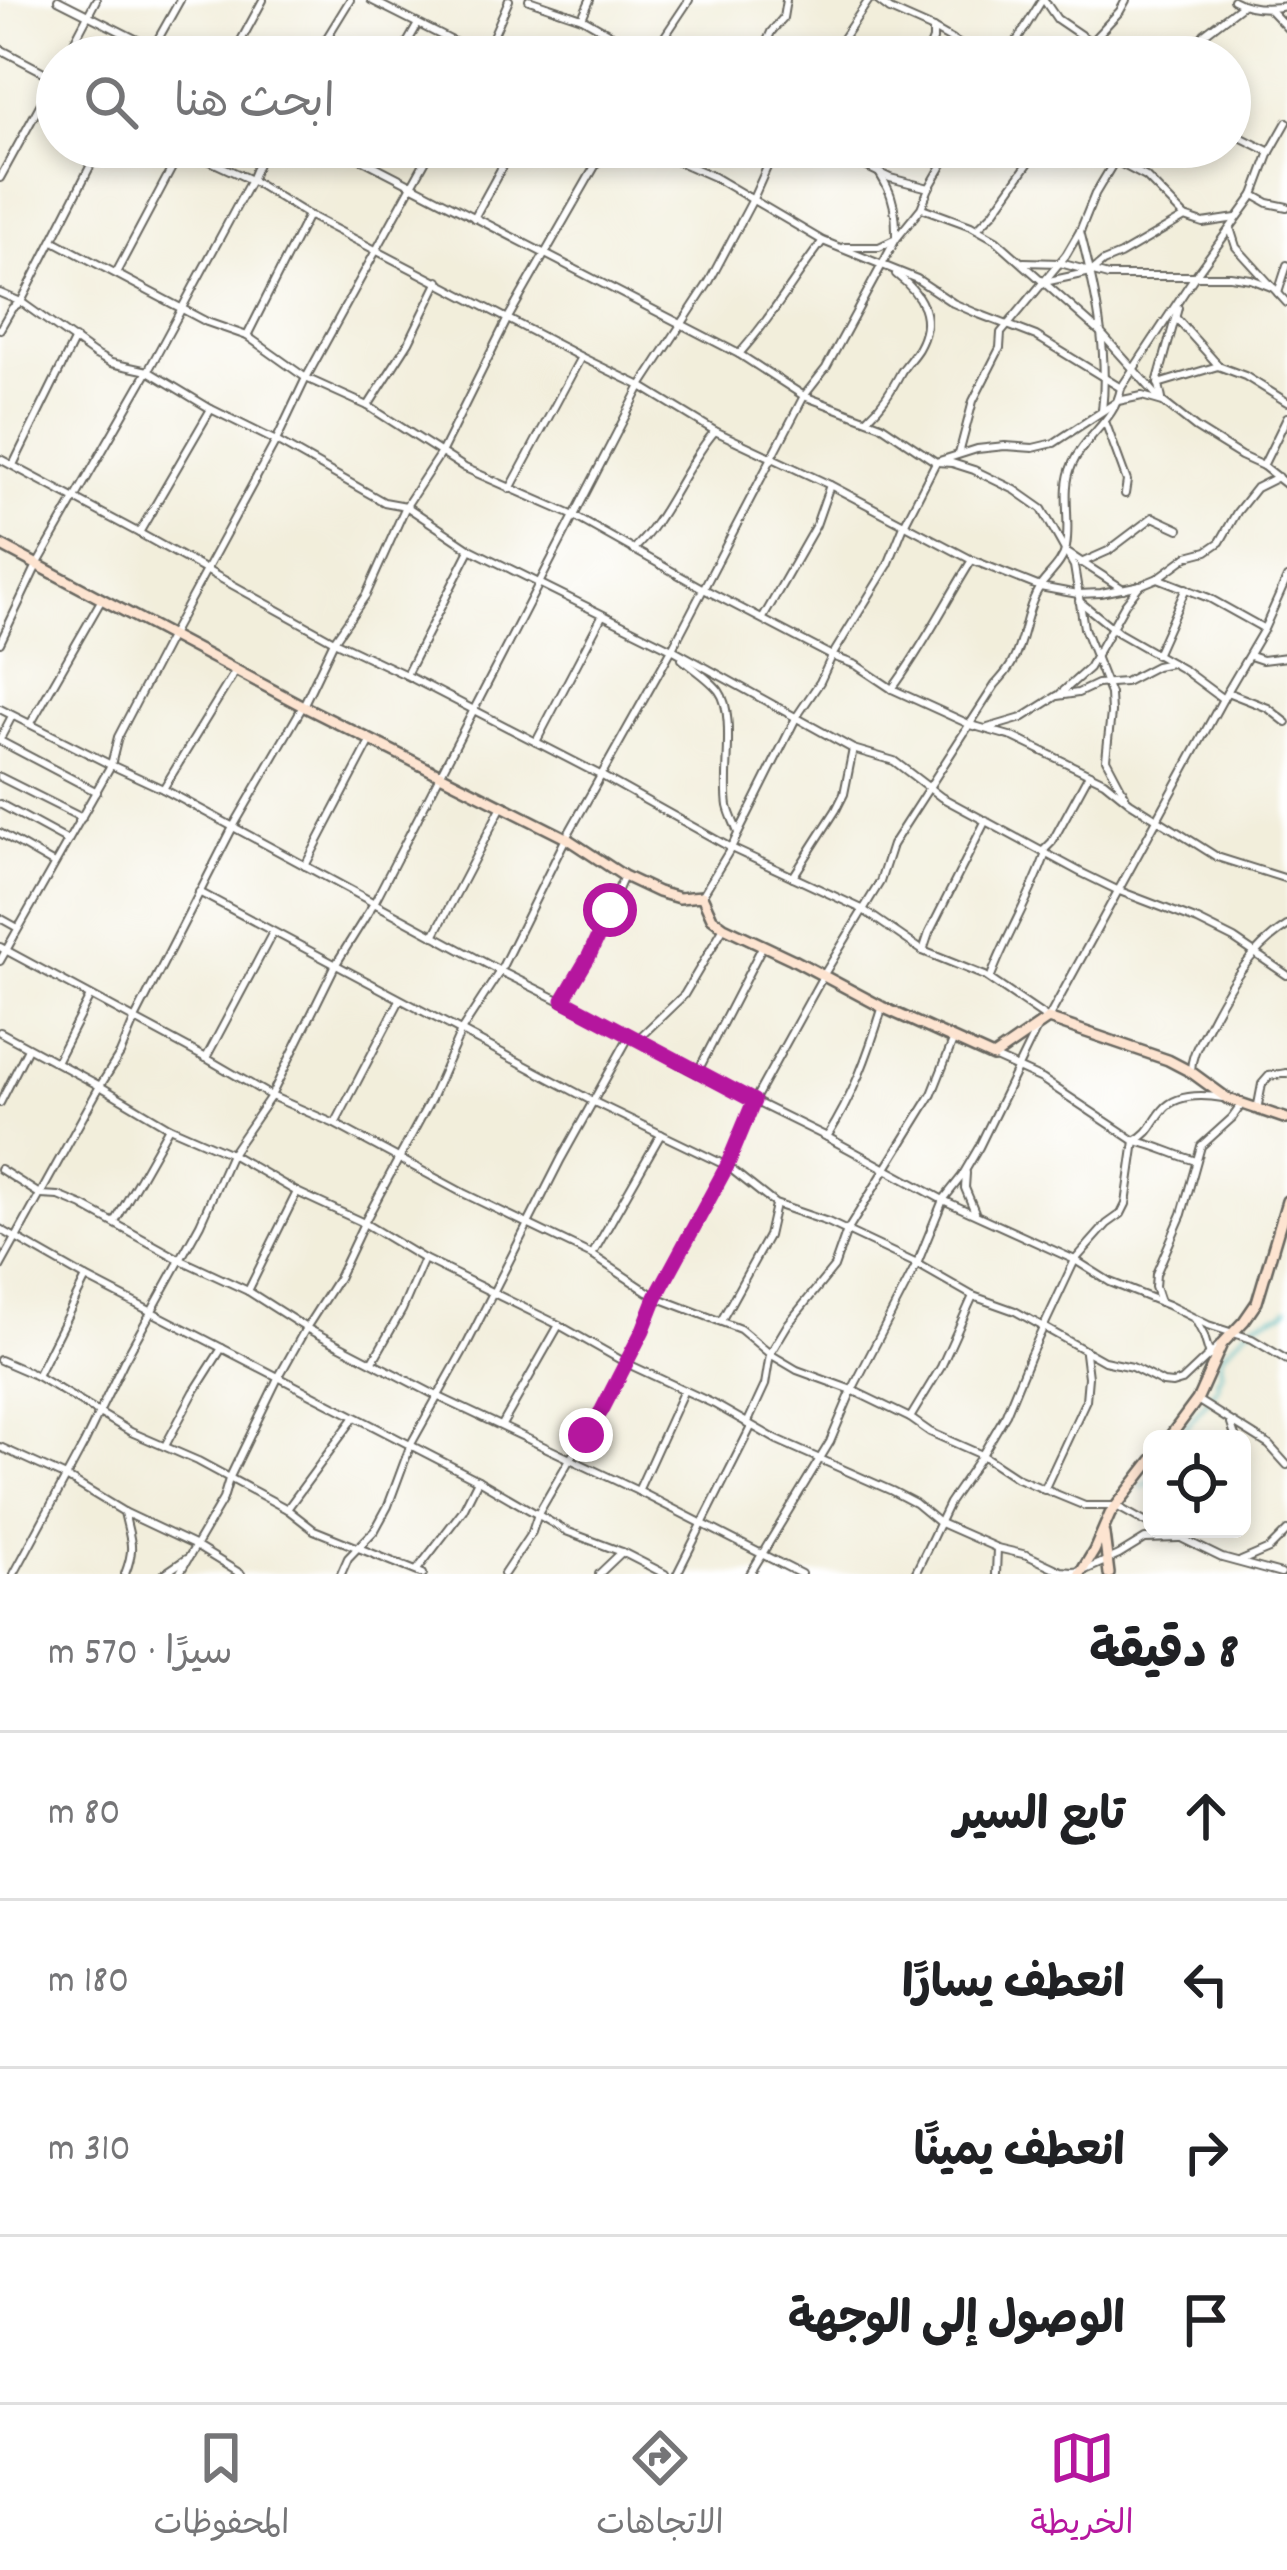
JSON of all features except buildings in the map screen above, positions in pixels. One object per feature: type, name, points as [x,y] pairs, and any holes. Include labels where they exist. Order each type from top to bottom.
[{"type":"street","points":[[58,0],[129,36]]},
{"type":"street","points":[[77,36],[96,0]]},
{"type":"street","points":[[160,36],[180,0]]},
{"type":"street","points":[[243,36],[263,0]]},
{"type":"street","points":[[328,36],[350,0]]},
{"type":"street","points":[[371,0],[442,36]]},
{"type":"street","points":[[493,36],[509,0]]},
{"type":"street","points":[[529,0],[582,18],[612,36]]},
{"type":"street","points":[[582,18],[590,0]]},
{"type":"street","points":[[664,36],[688,0]]},
{"type":"street","points":[[770,36],[783,18],[786,0]]},
{"type":"street","points":[[846,36],[873,0],[946,36]]},
{"type":"street","points":[[1020,36],[1043,0],[1057,20],[1082,36]]},
{"type":"street","points":[[1097,36],[1126,0]]},
{"type":"street","points":[[1203,36],[1238,3],[1284,9]]},
{"type":"street","points":[[1268,8],[1287,28]]},
{"type":"street","points":[[411,36],[418,24]]},
{"type":"street","points":[[598,28],[605,36]]},
{"type":"street","points":[[932,28],[933,36]]},
{"type":"street","points":[[0,49],[36,67]]},
{"type":"street","points":[[0,178],[36,113]]},
{"type":"street","points":[[504,1574],[602,1410],[727,1166],[754,1101],[880,882],[892,845],[1012,666],[1040,587],[1066,552],[1070,468],[1084,443],[1106,422],[1121,388],[1195,276],[1254,196],[1287,122]]},
{"type":"street","points":[[1251,142],[1270,152]]},
{"type":"street","points":[[1276,142],[1287,146]]},
{"type":"street","points":[[0,328],[21,302],[90,168]]},
{"type":"street","points":[[116,273],[171,168]]},
{"type":"street","points":[[224,168],[641,386],[715,431],[973,560],[1040,587],[1078,597],[1158,578],[1188,556],[1220,542],[1256,488],[1277,477]]},
{"type":"street","points":[[0,643],[73,498],[148,371],[255,168]]},
{"type":"street","points":[[382,168],[739,354],[804,396],[880,424],[936,463],[974,470],[1042,509],[1074,566],[1084,628],[1110,694],[1106,759],[1130,802]]},
{"type":"street","points":[[0,961],[97,792],[118,737],[171,635],[422,168]]},
{"type":"street","points":[[474,218],[501,168]]},
{"type":"street","points":[[0,1267],[120,1054],[199,892],[334,641],[366,595],[406,506],[442,451],[508,318],[594,168]]},
{"type":"street","points":[[693,168],[823,241],[917,279],[953,303],[1036,336],[1121,388]]},
{"type":"street","points":[[14,1574],[200,1224],[231,1154],[271,1096],[336,964],[374,903],[641,386],[710,282],[767,168]]},
{"type":"street","points":[[870,168],[929,188]]},
{"type":"street","points":[[876,168],[890,193],[896,239]]},
{"type":"street","points":[[178,1574],[224,1499],[278,1378],[338,1278],[461,1031],[500,971],[566,838],[672,649],[804,396],[826,368],[941,168]]},
{"type":"street","points":[[977,230],[1025,168]]},
{"type":"street","points":[[959,454],[973,401],[1000,348],[1001,333],[1060,263],[1110,168]]},
{"type":"street","points":[[1130,168],[1146,176],[1185,217],[1203,224],[1239,217]]},
{"type":"street","points":[[1254,196],[1286,211]]},
{"type":"street","points":[[921,208],[996,240],[1101,333],[1163,402],[1287,485]]},
{"type":"street","points":[[247,336],[308,215]]},
{"type":"street","points":[[1044,282],[1091,272],[1185,217]]},
{"type":"street","points":[[1231,229],[1236,247],[1287,303]]},
{"type":"street","points":[[1080,231],[1101,333],[1102,411]]},
{"type":"street","points":[[837,247],[879,247],[896,239]]},
{"type":"street","points":[[54,241],[207,322],[247,336],[306,378],[368,406],[465,468],[572,515],[702,588],[856,664],[892,689],[971,725],[1013,737],[1104,781],[1217,857],[1287,879]]},
{"type":"street","points":[[739,354],[823,241]]},
{"type":"street","points":[[1021,262],[1060,263],[1091,272],[1150,278],[1251,279],[1276,291]]},
{"type":"street","points":[[867,418],[896,386],[926,330],[927,313],[920,296],[884,265]]},
{"type":"street","points":[[1276,291],[1287,265]]},
{"type":"street","points":[[368,406],[409,342],[439,281]]},
{"type":"street","points":[[0,293],[21,302],[94,355],[148,371],[384,502],[406,506],[470,549],[672,649],[853,748],[894,761],[941,797],[1118,890],[1198,921],[1257,952],[1287,975]]},
{"type":"street","points":[[1163,402],[1158,384],[1179,301]]},
{"type":"street","points":[[1176,319],[1218,366],[1245,376],[1287,402]]},
{"type":"street","points":[[13,465],[75,339]]},
{"type":"street","points":[[510,489],[581,357]]},
{"type":"street","points":[[1158,384],[1218,366]]},
{"type":"street","points":[[702,896],[739,833],[796,716],[888,565],[936,463],[977,449],[1054,443],[1118,400],[1142,396],[1163,402]]},
{"type":"street","points":[[139,532],[211,410]]},
{"type":"street","points":[[1263,466],[1287,417]]},
{"type":"street","points":[[1106,422],[1127,481],[1125,494]]},
{"type":"street","points":[[632,550],[647,537],[697,452],[715,431]]},
{"type":"street","points":[[0,459],[334,641],[602,776],[731,848],[862,909],[923,951],[990,979],[1048,1019],[1168,1060],[1228,1099]]},
{"type":"street","points":[[764,618],[816,525],[830,485]]},
{"type":"street","points":[[1081,563],[1108,551],[1153,517],[1179,529]]},
{"type":"street","points":[[0,545],[303,706],[566,838],[624,877],[679,898],[702,896]]},
{"type":"street","points":[[406,675],[470,549]]},
{"type":"street","points":[[1066,552],[1123,589]]},
{"type":"street","points":[[892,689],[973,560]]},
{"type":"street","points":[[1158,578],[1264,629]]},
{"type":"street","points":[[993,1058],[1048,1019],[1283,597],[1287,578]]},
{"type":"street","points":[[984,729],[1022,718],[1057,697],[1096,660],[1141,584]]},
{"type":"street","points":[[1156,655],[1186,588]]},
{"type":"street","points":[[1078,597],[1112,627],[1156,655],[1225,695],[1268,708],[1287,724]]},
{"type":"street","points":[[31,723],[102,599]]},
{"type":"street","points":[[536,742],[602,616]]},
{"type":"street","points":[[672,649],[718,690],[725,704],[729,810],[739,833]]},
{"type":"street","points":[[1248,656],[1262,660],[1287,657]]},
{"type":"street","points":[[1057,697],[1105,682],[1125,682],[1171,663]]},
{"type":"street","points":[[163,789],[236,670]]},
{"type":"street","points":[[0,709],[163,789],[500,971],[943,1200],[1110,1282],[1252,1339],[1287,1360]]},
{"type":"street","points":[[12,715],[0,740],[97,792]]},
{"type":"street","points":[[305,866],[371,741]]},
{"type":"street","points":[[793,877],[844,794],[853,748]]},
{"type":"street","points":[[990,979],[1035,885],[1044,852],[1089,774]]},
{"type":"street","points":[[0,777],[82,818]]},
{"type":"street","points":[[0,804],[68,841]]},
{"type":"street","points":[[434,935],[502,806]]},
{"type":"street","points":[[923,951],[986,820]]},
{"type":"street","points":[[0,833],[55,865]]},
{"type":"street","points":[[563,1000],[589,956],[624,877]]},
{"type":"street","points":[[199,892],[594,1102],[727,1166],[775,1204],[828,1222],[973,1296],[1015,1311],[1085,1353],[1172,1384],[1211,1360]]},
{"type":"street","points":[[702,896],[712,918],[724,927],[953,1041],[1042,1079],[1135,1141],[1196,1161]]},
{"type":"street","points":[[0,918],[20,929]]},
{"type":"street","points":[[1191,1072],[1191,1059],[1218,1003],[1242,967],[1287,922]]},
{"type":"street","points":[[341,1574],[388,1506],[411,1444],[594,1102],[634,1037],[684,995],[724,927]]},
{"type":"street","points":[[206,1058],[272,933]]},
{"type":"street","points":[[697,1072],[764,945]]},
{"type":"street","points":[[3,949],[271,1096],[592,1255],[656,1297],[740,1329],[797,1370],[852,1390],[982,1455],[1017,1478],[1085,1506],[1101,1520],[1109,1574]]},
{"type":"street","points":[[56,1062],[90,996]]},
{"type":"street","points":[[335,1124],[400,999]]},
{"type":"street","points":[[827,1137],[850,1101],[882,1007]]},
{"type":"street","points":[[750,1574],[830,1442],[943,1200],[967,1168],[1036,1030]]},
{"type":"street","points":[[0,1032],[169,1127],[231,1154],[424,1259],[997,1548],[1061,1570],[1082,1572],[1145,1539],[1179,1538],[1222,1558],[1285,1574]]},
{"type":"street","points":[[677,1574],[749,1425],[765,1385],[770,1354],[834,1267],[846,1232],[932,1094],[953,1041]]},
{"type":"street","points":[[0,1103],[28,1048]]},
{"type":"street","points":[[1257,1109],[1262,1084],[1276,1073],[1287,1073]]},
{"type":"street","points":[[1135,1141],[1148,1134],[1164,1107],[1192,1096],[1228,1099],[1287,1119]]},
{"type":"street","points":[[1160,1302],[1156,1274],[1182,1214],[1201,1146],[1242,1104]]},
{"type":"street","points":[[115,1222],[169,1127]]},
{"type":"street","points":[[592,1255],[662,1134]]},
{"type":"street","points":[[915,1574],[938,1522],[1006,1414],[1075,1261],[1121,1214],[1135,1141]]},
{"type":"street","points":[[967,1168],[965,1188],[977,1214]]},
{"type":"street","points":[[0,1169],[41,1195],[58,1196],[115,1222],[248,1291],[306,1328],[437,1396],[638,1490],[801,1574]]},
{"type":"street","points":[[248,1291],[297,1192]]},
{"type":"street","points":[[722,1321],[768,1236],[775,1204]]},
{"type":"street","points":[[1175,1430],[1197,1400],[1211,1360],[1257,1302],[1286,1205]]},
{"type":"street","points":[[0,1229],[411,1444],[566,1531],[665,1574]]},
{"type":"street","points":[[373,1361],[424,1259]]},
{"type":"street","points":[[37,1376],[86,1278]]},
{"type":"street","points":[[910,1418],[941,1367],[973,1296]]},
{"type":"street","points":[[1194,1318],[1211,1360]]},
{"type":"street","points":[[502,1425],[559,1325]]},
{"type":"street","points":[[165,1446],[222,1348]]},
{"type":"street","points":[[1044,1490],[1085,1400],[1085,1353]]},
{"type":"street","points":[[0,1360],[37,1376],[96,1414],[287,1509],[314,1530],[420,1572],[478,1480]]},
{"type":"street","points":[[638,1490],[684,1390]]},
{"type":"street","points":[[1197,1400],[1270,1445],[1287,1465]]},
{"type":"street","points":[[287,1509],[354,1418]]},
{"type":"street","points":[[1230,1420],[1233,1430]]},
{"type":"street","points":[[0,1448],[67,1478],[241,1574]]},
{"type":"street","points":[[1082,1572],[1116,1506],[1143,1472]]},
{"type":"street","points":[[1085,1506],[1116,1506],[1143,1520]]},
{"type":"street","points":[[124,1512],[133,1541],[125,1574]]},
{"type":"street","points":[[1240,1561],[1268,1549],[1287,1531]]},
{"type":"street","points":[[996,1574],[997,1548]]},
{"type":"street","points":[[599,1574],[622,1552]]},
{"type":"street","points":[[164,1574],[189,1557]]},
{"type":"waterway","points":[[1184,1430],[1219,1385],[1222,1355],[1255,1322],[1287,1308]]},
{"type":"route","points":[[586,1435],[727,1166],[754,1101],[563,1000],[610,910]]}]
